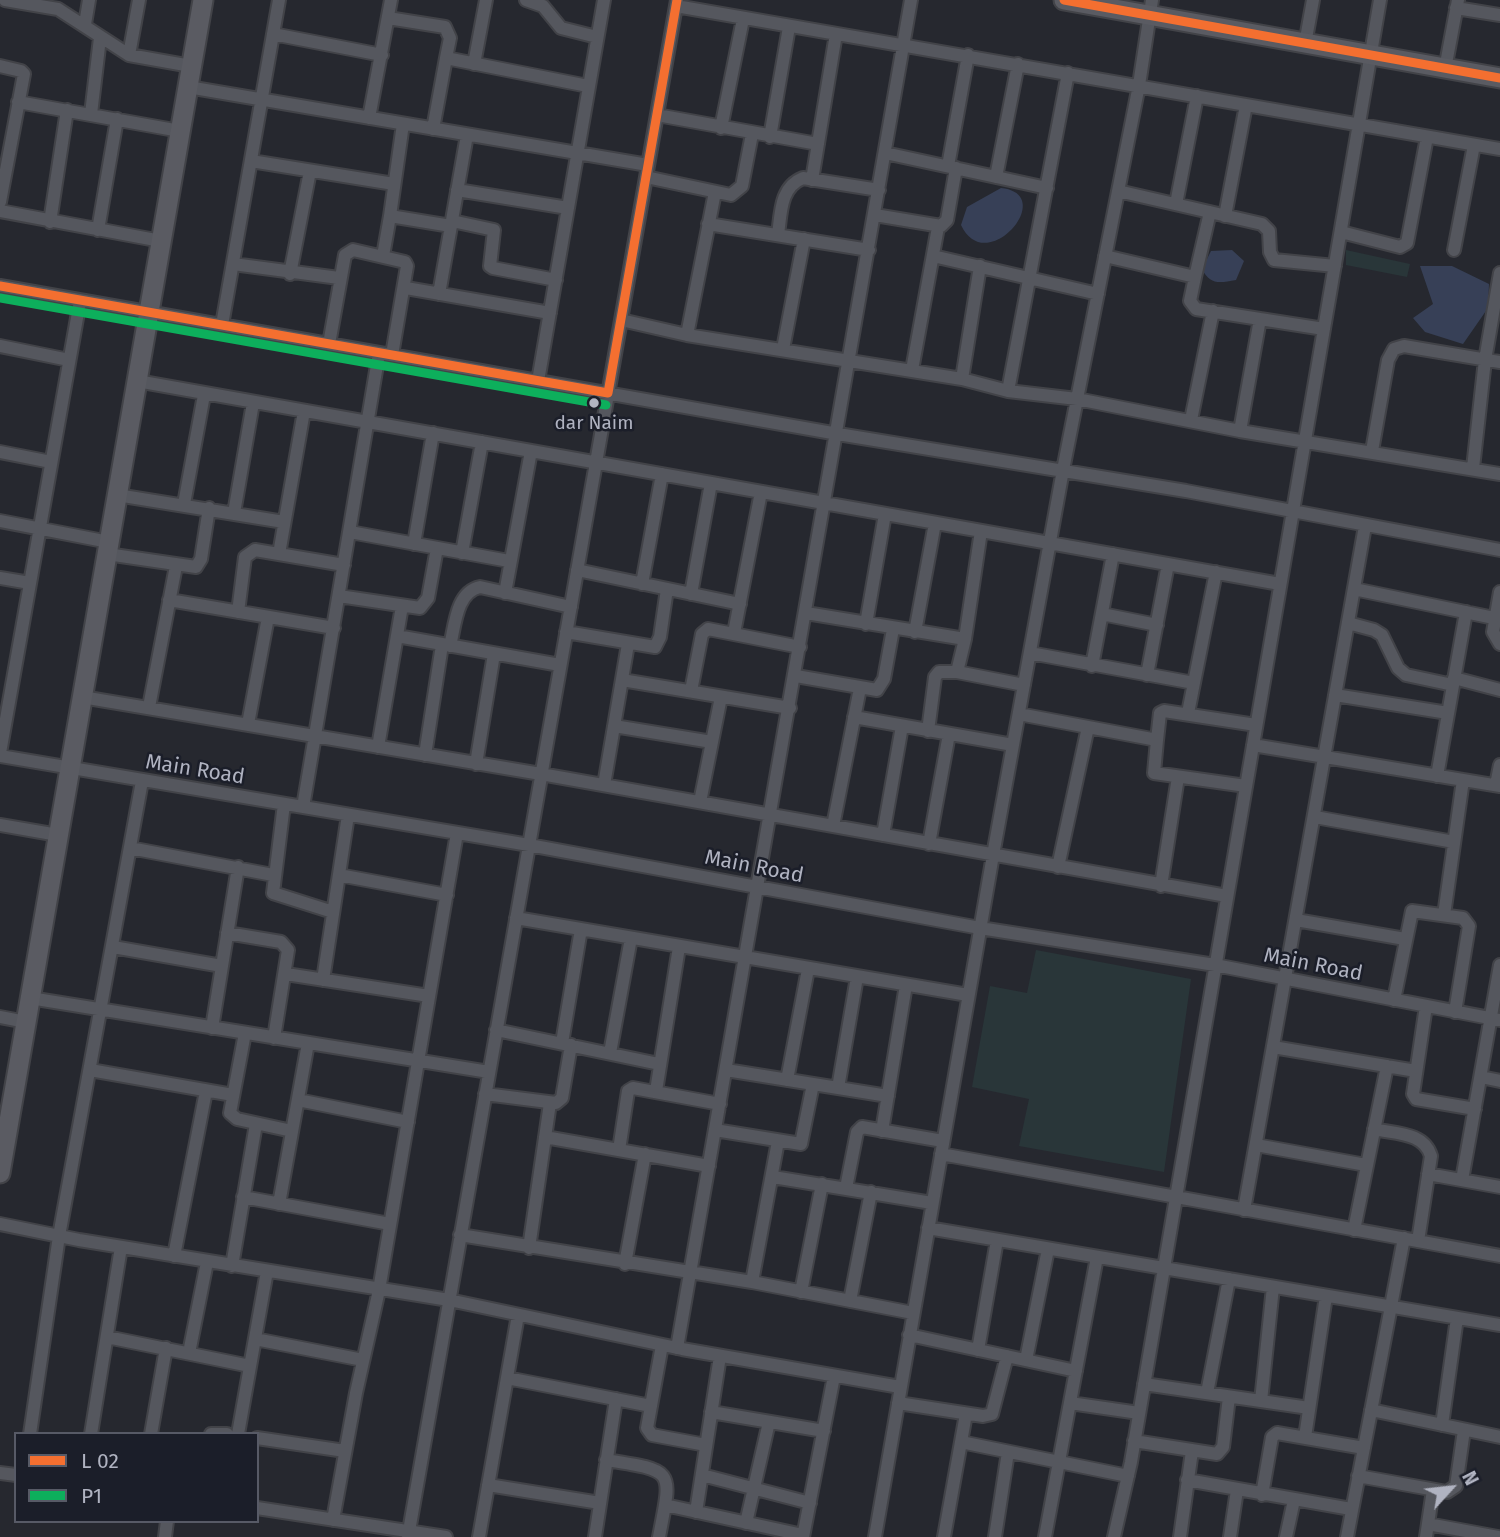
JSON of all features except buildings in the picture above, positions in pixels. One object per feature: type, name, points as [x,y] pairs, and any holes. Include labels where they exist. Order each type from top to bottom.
[{"type":"street","points":[[5,0],[37,2],[58,9],[129,55],[191,66]]},
{"type":"street","points":[[85,24],[89,0]]},
{"type":"street","points":[[129,55],[139,0]]},
{"type":"street","points":[[0,1174],[8,1084],[26,1022],[203,0]]},
{"type":"street","points":[[222,325],[279,0]]},
{"type":"street","points":[[369,118],[383,55],[391,0]]},
{"type":"street","points":[[474,64],[486,0]]},
{"type":"street","points":[[526,0],[543,6],[561,29],[597,37]]},
{"type":"street","points":[[538,381],[604,0]]},
{"type":"street","points":[[677,1348],[796,676],[911,0]]},
{"type":"street","points":[[1305,44],[1313,0]]},
{"type":"street","points":[[1114,1537],[1139,1413],[1380,0]]},
{"type":"street","points":[[1072,1],[1151,8],[1305,44],[1500,78]]},
{"type":"street","points":[[409,1534],[677,3],[743,19],[904,44],[1500,149]]},
{"type":"street","points":[[1445,69],[1457,4],[1500,15]]},
{"type":"street","points":[[875,1537],[993,855],[1063,470],[1139,85],[1151,8]]},
{"type":"street","points":[[388,18],[445,27],[450,38],[433,129]]},
{"type":"street","points":[[721,128],[743,19]]},
{"type":"street","points":[[769,137],[789,27]]},
{"type":"street","points":[[274,34],[383,55]]},
{"type":"street","points":[[812,180],[836,34]]},
{"type":"street","points":[[91,114],[100,38]]},
{"type":"street","points":[[912,370],[938,227],[947,220],[968,55]]},
{"type":"street","points":[[446,58],[588,86]]},
{"type":"street","points":[[996,177],[1018,64]]},
{"type":"street","points":[[0,66],[24,74],[0,202]]},
{"type":"street","points":[[1008,391],[1068,73]]},
{"type":"street","points":[[188,87],[578,154],[732,195],[740,189],[752,134]]},
{"type":"street","points":[[1176,204],[1196,96]]},
{"type":"street","points":[[18,102],[180,131]]},
{"type":"street","points":[[1225,216],[1247,105]]},
{"type":"street","points":[[50,222],[67,110]]},
{"type":"street","points":[[657,115],[818,144]]},
{"type":"street","points":[[98,230],[117,119]]},
{"type":"street","points":[[383,256],[403,124]]},
{"type":"street","points":[[439,294],[467,135]]},
{"type":"street","points":[[1340,232],[1400,247],[1407,243],[1427,137]]},
{"type":"street","points":[[1454,250],[1474,145]]},
{"type":"street","points":[[885,153],[1046,188]]},
{"type":"street","points":[[251,161],[394,184]]},
{"type":"street","points":[[290,274],[310,171]]},
{"type":"street","points":[[778,235],[789,185],[803,178],[879,190]]},
{"type":"street","points":[[457,190],[568,208]]},
{"type":"street","points":[[1118,191],[1262,224],[1269,231],[1270,252],[1274,260],[1335,266]]},
{"type":"street","points":[[687,335],[715,192]]},
{"type":"street","points":[[0,211],[161,240]]},
{"type":"street","points":[[1210,212],[1191,306],[1324,330]]},
{"type":"street","points":[[875,215],[938,227]]},
{"type":"street","points":[[390,216],[494,229],[490,265],[493,268],[556,280]]},
{"type":"street","points":[[708,224],[869,250]]},
{"type":"street","points":[[783,349],[804,239]]},
{"type":"street","points":[[303,807],[368,421],[406,288],[405,262],[383,256],[348,252],[339,278],[329,344]]},
{"type":"street","points":[[933,256],[1098,293]]},
{"type":"street","points":[[1105,256],[1195,277]]},
{"type":"street","points":[[233,264],[290,274],[339,278]]},
{"type":"street","points":[[962,379],[980,266]]},
{"type":"street","points":[[1473,468],[1485,359],[1498,297],[1500,273]]},
{"type":"street","points":[[0,286],[838,434],[1063,470],[1500,550]]},
{"type":"street","points":[[406,288],[550,313]]},
{"type":"street","points":[[0,754],[6,688],[30,583],[80,300]]},
{"type":"street","points":[[1191,421],[1213,311]]},
{"type":"street","points":[[1240,431],[1261,319]]},
{"type":"street","points":[[621,320],[687,335],[912,370],[1008,391],[1077,399],[1240,431],[1500,474]]},
{"type":"street","points":[[0,346],[69,360]]},
{"type":"street","points":[[1372,452],[1388,360],[1394,349],[1404,346],[1500,362]]},
{"type":"street","points":[[137,381],[204,395],[368,421],[935,523],[1050,541],[1280,584]]},
{"type":"street","points":[[184,504],[204,395]]},
{"type":"street","points":[[233,513],[253,403]]},
{"type":"street","points":[[279,554],[304,411]]},
{"type":"street","points":[[414,544],[433,433]]},
{"type":"street","points":[[462,553],[482,442]]},
{"type":"street","points":[[505,593],[531,451]]},
{"type":"street","points":[[0,452],[51,462]]},
{"type":"street","points":[[642,584],[662,474]]},
{"type":"street","points":[[691,594],[711,483]]},
{"type":"street","points":[[734,633],[761,492]]},
{"type":"street","points":[[117,495],[284,522]]},
{"type":"street","points":[[0,521],[191,568],[199,564],[209,508]]},
{"type":"street","points":[[866,624],[885,514]]},
{"type":"street","points":[[915,632],[935,523]]},
{"type":"street","points":[[1244,1210],[1365,526]]},
{"type":"street","points":[[957,672],[965,639],[981,531]]},
{"type":"street","points":[[350,532],[509,561]]},
{"type":"street","points":[[339,596],[420,608],[426,603],[437,548]]},
{"type":"street","points":[[238,612],[249,552],[255,550],[344,565]]},
{"type":"street","points":[[1092,666],[1113,554]]},
{"type":"street","points":[[1147,675],[1168,564]]},
{"type":"street","points":[[149,707],[176,566]]},
{"type":"street","points":[[577,570],[740,604]]},
{"type":"street","points":[[1188,713],[1216,572]]},
{"type":"street","points":[[0,578],[30,583]]},
{"type":"street","points":[[425,755],[446,645],[467,592],[480,587],[571,607]]},
{"type":"street","points":[[566,632],[648,647],[659,643],[667,589]]},
{"type":"street","points":[[1354,589],[1494,618]]},
{"type":"street","points":[[1500,592],[1493,632],[1500,644]]},
{"type":"street","points":[[169,600],[334,628]]},
{"type":"street","points":[[379,747],[402,606]]},
{"type":"street","points":[[806,612],[893,629],[965,639]]},
{"type":"street","points":[[1437,776],[1465,612]]},
{"type":"street","points":[[1102,614],[1157,625]]},
{"type":"street","points":[[248,724],[268,617]]},
{"type":"street","points":[[1348,623],[1382,635],[1398,668],[1406,675],[1500,690]]},
{"type":"street","points":[[691,691],[702,634],[708,629],[800,647]]},
{"type":"street","points":[[796,676],[874,690],[881,688],[893,629]]},
{"type":"street","points":[[397,636],[560,665]]},
{"type":"street","points":[[604,785],[628,644]]},
{"type":"street","points":[[1030,653],[1194,683]]},
{"type":"street","points":[[477,764],[494,654]]},
{"type":"street","points":[[928,731],[935,677],[944,670],[1024,685]]},
{"type":"street","points":[[622,680],[790,708]]},
{"type":"street","points":[[833,826],[860,688]]},
{"type":"street","points":[[1335,695],[1448,713]]},
{"type":"street","points":[[82,696],[604,785],[1227,897]]},
{"type":"street","points":[[700,802],[721,698]]},
{"type":"street","points":[[1245,786],[1153,771],[1160,713],[1169,710],[1256,725]]},
{"type":"street","points":[[1019,714],[1157,740]]},
{"type":"street","points":[[855,717],[1013,745]]},
{"type":"street","points":[[614,726],[712,742]]},
{"type":"street","points":[[883,835],[902,726]]},
{"type":"street","points":[[1058,867],[1088,727]]},
{"type":"street","points":[[929,844],[949,734]]},
{"type":"street","points":[[1252,745],[1498,786],[1500,765]]},
{"type":"street","name":"Main Road","points":[[0,754],[70,769],[529,845],[980,928],[1215,965],[1496,1019]]},
{"type":"street","points":[[1161,886],[1178,777]]},
{"type":"street","points":[[1444,915],[1463,780]]},
{"type":"street","points":[[30,1432],[59,1236],[142,781]]},
{"type":"street","points":[[284,804],[273,875],[275,896],[333,912]]},
{"type":"street","points":[[323,980],[348,815]]},
{"type":"street","points":[[1315,817],[1454,842]]},
{"type":"street","points":[[0,825],[58,835]]},
{"type":"street","points":[[333,1520],[379,1290],[457,833]]},
{"type":"street","points":[[130,848],[273,875]]},
{"type":"street","points":[[212,1028],[238,867]]},
{"type":"street","points":[[339,875],[447,895]]},
{"type":"street","points":[[1394,1000],[1412,911],[1463,918],[1469,926],[1455,1012]]},
{"type":"street","points":[[516,918],[968,995]]},
{"type":"street","points":[[1296,920],[1405,939]]},
{"type":"street","points":[[485,1094],[550,1103],[556,1103],[562,1098],[581,929]]},
{"type":"street","points":[[228,933],[286,945],[286,974],[274,1038]]},
{"type":"street","points":[[610,1054],[631,938]]},
{"type":"street","points":[[113,947],[222,966]]},
{"type":"street","points":[[656,1091],[680,947]]},
{"type":"street","points":[[1462,1180],[1481,1077],[1496,1019],[1500,965]]},
{"type":"street","points":[[787,1080],[807,968]]},
{"type":"street","points":[[286,974],[429,996]]},
{"type":"street","points":[[838,1088],[857,977]]},
{"type":"street","points":[[882,1131],[906,985]]},
{"type":"street","points":[[30,998],[489,1072]]},
{"type":"street","points":[[1426,1006],[1413,1094],[1416,1099],[1475,1109]]},
{"type":"street","points":[[0,1017],[26,1022]]},
{"type":"street","points":[[496,1030],[659,1064]]},
{"type":"street","points":[[245,1033],[230,1113],[233,1118],[292,1131]]},
{"type":"street","points":[[279,1204],[308,1043]]},
{"type":"street","points":[[1273,1047],[1416,1071]]},
{"type":"street","points":[[1354,1230],[1387,1066]]},
{"type":"street","points":[[90,1070],[233,1095]]},
{"type":"street","points":[[726,1070],[888,1096]]},
{"type":"street","points":[[1481,1077],[1500,1081]]},
{"type":"street","points":[[715,1130],[801,1144],[813,1084]]},
{"type":"street","points":[[620,1150],[628,1091],[633,1088],[720,1104]]},
{"type":"street","points":[[174,1256],[206,1091]]},
{"type":"street","points":[[298,1100],[408,1122]]},
{"type":"street","points":[[529,1248],[550,1103]]},
{"type":"street","points":[[232,1266],[256,1124]]},
{"type":"street","points":[[846,1188],[859,1128],[1175,1198],[1500,1256]]},
{"type":"street","points":[[1374,1129],[1424,1141],[1431,1156],[1418,1241]]},
{"type":"street","points":[[545,1137],[709,1166]]},
{"type":"street","points":[[751,1282],[778,1141]]},
{"type":"street","points":[[1256,1145],[1366,1165]]},
{"type":"street","points":[[625,1264],[645,1154]]},
{"type":"street","points":[[1429,1174],[1500,1187]]},
{"type":"street","points":[[773,1177],[932,1203]]},
{"type":"street","points":[[802,1292],[822,1184]]},
{"type":"street","points":[[850,1301],[871,1192]]},
{"type":"street","points":[[243,1197],[390,1224]]},
{"type":"street","points":[[0,1224],[207,1262],[449,1300],[677,1348],[900,1387]]},
{"type":"street","points":[[928,1228],[1500,1325]]},
{"type":"street","points":[[460,1235],[625,1264],[751,1282],[913,1313]]},
{"type":"street","points":[[1347,1537],[1404,1238]]},
{"type":"street","points":[[978,1350],[997,1240]]},
{"type":"street","points":[[91,1432],[121,1247]]},
{"type":"street","points":[[1026,1360],[1048,1249]]},
{"type":"street","points":[[1045,1537],[1097,1257]]},
{"type":"street","points":[[189,1353],[207,1262]]},
{"type":"street","points":[[238,1432],[267,1271]]},
{"type":"street","points":[[1207,1393],[1229,1279]]},
{"type":"street","points":[[1261,1401],[1273,1287]]},
{"type":"street","points":[[1305,1437],[1326,1296]]},
{"type":"street","points":[[479,1537],[518,1315]]},
{"type":"street","points":[[1442,1425],[1457,1318]]},
{"type":"street","points":[[909,1335],[1076,1371]]},
{"type":"street","points":[[107,1338],[250,1366]]},
{"type":"street","points":[[255,1339],[363,1360]]},
{"type":"street","points":[[662,1345],[647,1428],[652,1435],[706,1445]]},
{"type":"street","points":[[151,1432],[166,1348]]},
{"type":"street","points":[[696,1512],[720,1356]]},
{"type":"street","points":[[898,1403],[983,1416],[992,1414],[1007,1356]]},
{"type":"street","points":[[665,1505],[803,1536],[834,1376]]},
{"type":"street","points":[[507,1378],[651,1406]]},
{"type":"street","points":[[1144,1384],[1309,1408]]},
{"type":"street","points":[[1134,1441],[1217,1454],[1220,1452],[1229,1396]]},
{"type":"street","points":[[595,1537],[616,1399]]},
{"type":"street","points":[[1070,1403],[1139,1413]]},
{"type":"street","points":[[1371,1410],[1500,1437]]},
{"type":"street","points":[[711,1412],[824,1431]]},
{"type":"street","points":[[944,1537],[966,1414]]},
{"type":"street","points":[[746,1523],[769,1422]]},
{"type":"street","points":[[1358,1476],[1447,1492],[1456,1486],[1464,1430]]},
{"type":"street","points":[[1262,1495],[1272,1437],[1283,1433],[1364,1448]]},
{"type":"street","points":[[259,1438],[345,1451]]},
{"type":"street","points":[[961,1442],[1128,1476]]},
{"type":"street","points":[[1180,1537],[1192,1451]]},
{"type":"street","points":[[995,1537],[1007,1452]]},
{"type":"street","points":[[606,1460],[655,1468],[662,1473],[669,1485],[659,1537]]},
{"type":"street","points":[[702,1475],[810,1503]]},
{"type":"street","points":[[1187,1480],[1351,1509]]},
{"type":"street","points":[[488,1485],[600,1503]]},
{"type":"street","points":[[1230,1537],[1237,1490]]},
{"type":"street","points":[[1433,1490],[1427,1530],[1498,1537]]},
{"type":"street","points":[[1286,1537],[1294,1500]]},
{"type":"street","points":[[259,1508],[409,1534],[446,1537]]},
{"type":"shaded area","points":[[1346,250],[1410,264],[1407,277],[1346,265]]},
{"type":"shaded area","points":[[1036,950],[1191,979],[1164,1172],[1019,1146],[1029,1099],[972,1087],[990,986],[1027,993]]},
{"type":"water","points":[[1001,188],[1017,194],[1023,204],[1020,217],[1012,229],[1000,239],[986,243],[972,239],[961,225],[967,207]]},
{"type":"water","points":[[1232,250],[1244,261],[1236,280],[1220,282],[1208,278],[1202,269],[1211,251]]},
{"type":"water","points":[[1420,266],[1452,266],[1489,284],[1488,308],[1463,344],[1425,332],[1413,318],[1433,304]]},
{"type":"transit line","points":[[608,393],[677,0]]},
{"type":"transit line","points":[[1064,0],[1500,78]]},
{"type":"transit line","points":[[0,286],[608,393]]},
{"type":"transit line","name":"P1","points":[[0,298],[606,405]]},
{"type":"place","name":"dar Naim","points":[[594,403]]}]
